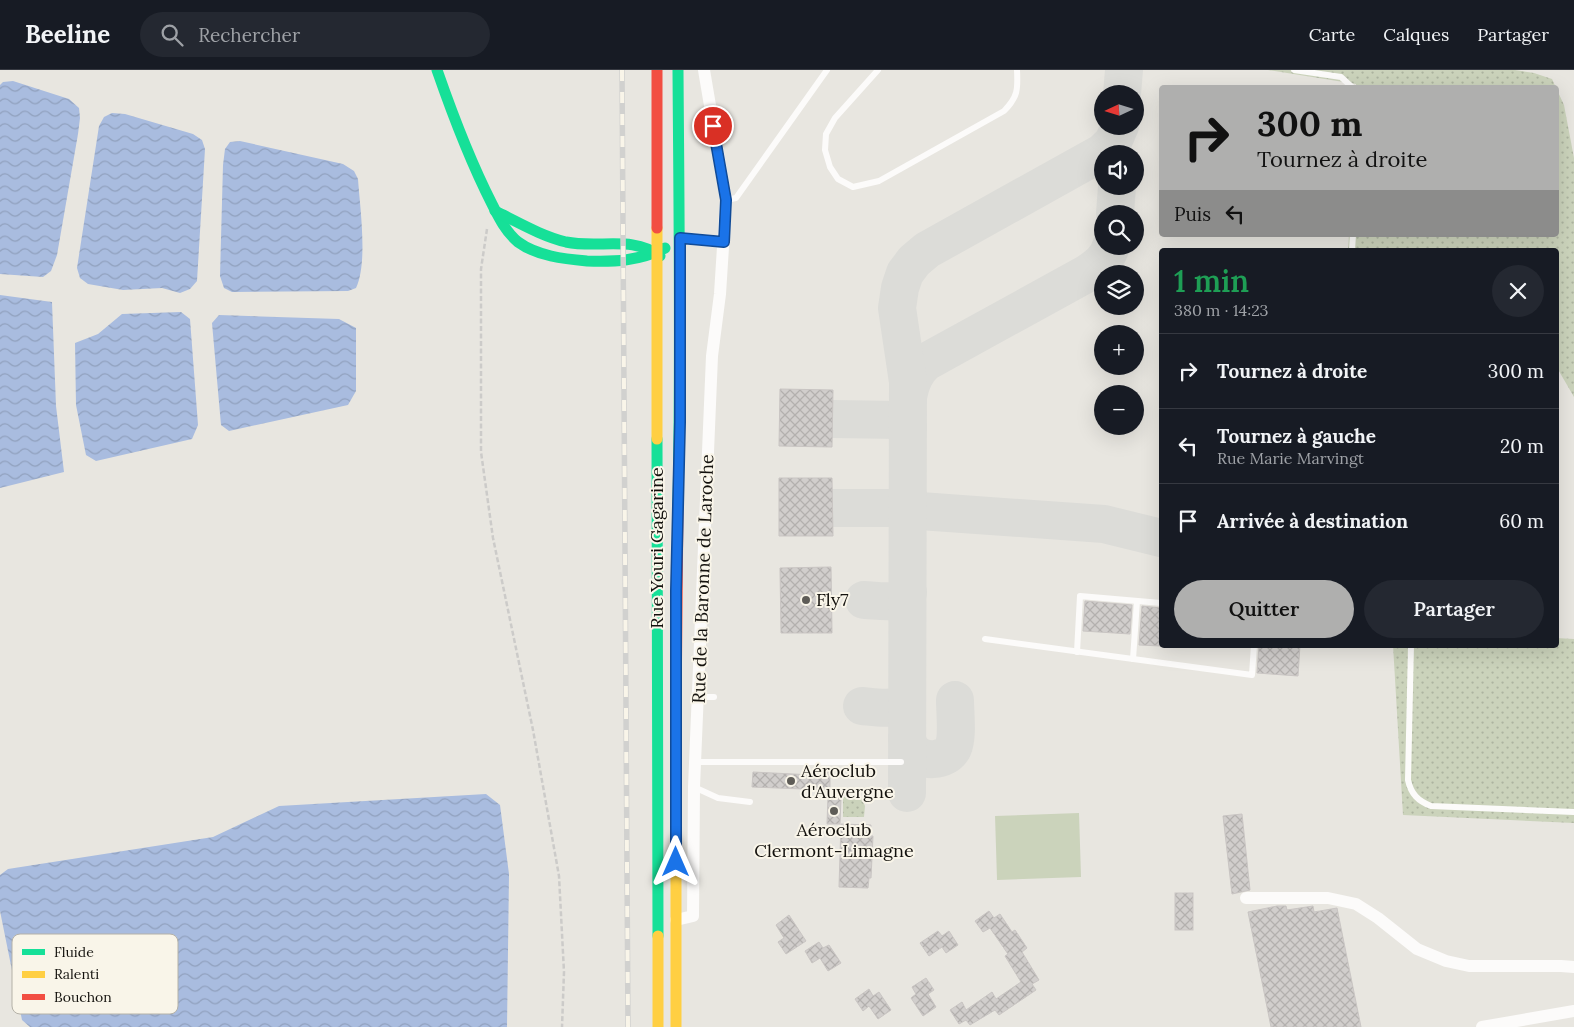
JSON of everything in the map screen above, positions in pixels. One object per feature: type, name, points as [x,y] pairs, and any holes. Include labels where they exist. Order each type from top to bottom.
[{"type":"main road","points":[[437,70],[478,178],[504,228],[520,244],[542,253],[568,260],[639,266],[656,282]]},
{"type":"main road","name":"Rue Youri Gagarine","points":[[657,70],[658,1027]]},
{"type":"main road","name":"Rue Youri Gagarine","points":[[676,1027],[676,591],[680,422],[678,70]]},
{"type":"main road","points":[[639,266],[680,238],[668,224],[668,170],[658,139]]},
{"type":"main road","points":[[647,225],[648,170],[658,139]]},
{"type":"main road","points":[[495,211],[528,228],[569,244],[591,245],[636,240],[657,253],[680,276]]},
{"type":"street","name":"Rue de la Baronne de Laroche","points":[[676,920],[693,916],[694,787],[712,356],[720,294],[726,200],[704,70]]},
{"type":"street","points":[[680,238],[724,242]]},
{"type":"street","points":[[1246,898],[1328,898],[1356,904],[1378,918],[1417,949],[1446,961],[1469,966],[1574,967]]},
{"type":"street","points":[[1482,1027],[1574,1012]]},
{"type":"lane","points":[[726,200],[736,198],[826,70]]},
{"type":"lane","points":[[878,70],[835,118],[826,134],[825,150],[830,167],[838,179],[853,187],[879,181],[1004,111],[1014,101],[1018,86],[1017,70]]},
{"type":"lane","points":[[1294,70],[1341,77],[1350,85]]},
{"type":"lane","points":[[1077,652],[1080,596],[1159,603]]},
{"type":"lane","points":[[1133,659],[1137,601]]},
{"type":"lane","points":[[986,639],[1252,675],[1254,648]]},
{"type":"lane","points":[[1411,648],[1408,780],[1410,789],[1415,797],[1422,803],[1431,806],[1574,812]]},
{"type":"lane","points":[[698,697],[714,697]]},
{"type":"lane","points":[[695,762],[900,762]]},
{"type":"lane","points":[[694,787],[718,798],[750,802]]},
{"type":"path","points":[[495,211],[485,234],[481,269],[481,452],[493,538],[533,730],[559,876],[564,972],[562,1027]]},
{"type":"green space","points":[[1268,70],[1515,70],[1534,73],[1552,79],[1555,85],[1356,85]]},
{"type":"green space","points":[[1559,94],[1564,105],[1574,158],[1574,397],[1559,371],[1559,248],[1348,248],[1349,237],[1559,237]]},
{"type":"green space","points":[[1559,638],[1574,639],[1574,823],[1403,815],[1393,648],[1559,648]]},
{"type":"green space","points":[[843,797],[861,797],[865,806],[864,817],[843,817]]},
{"type":"green space","points":[[1079,813],[1081,877],[997,880],[995,816]]},
{"type":"water","points":[[13,81],[69,99],[79,108],[78,134],[57,255],[51,271],[43,277],[0,274],[0,85],[3,82]]},
{"type":"water","points":[[112,113],[125,114],[193,134],[202,140],[205,149],[197,281],[190,289],[180,293],[162,288],[123,290],[88,284],[80,278],[77,268],[99,126],[104,117]]},
{"type":"water","points":[[240,141],[343,164],[354,171],[358,179],[362,235],[362,265],[356,288],[348,291],[232,292],[224,288],[220,276],[223,165],[225,149],[230,142]]},
{"type":"water","points":[[0,295],[52,302],[56,406],[64,472],[0,488]]},
{"type":"water","points":[[181,312],[190,319],[198,425],[192,439],[96,461],[86,455],[76,405],[75,343],[98,334],[122,314]]},
{"type":"water","points":[[219,315],[339,319],[356,328],[356,391],[348,405],[229,431],[221,425],[212,323]]},
{"type":"water","points":[[486,794],[500,805],[509,874],[507,1027],[30,1027],[22,1020],[21,1014],[178,1014],[178,934],[12,934],[12,970],[0,911],[0,875],[8,869],[213,837],[279,806]]},
{"type":"building","points":[[780,389],[833,390],[832,447],[779,446]]},
{"type":"building","points":[[779,478],[832,478],[833,536],[779,536]]},
{"type":"building","name":"Fly7","points":[[831,567],[832,633],[781,633],[780,568]]},
{"type":"building","points":[[1085,601],[1132,605],[1130,634],[1083,631]]},
{"type":"building","points":[[1142,606],[1159,608],[1159,646],[1139,645]]},
{"type":"building","points":[[1259,648],[1300,648],[1298,676],[1257,673]]},
{"type":"building","name":"Aéroclub d'Auvergne","points":[[813,770],[830,770],[830,790],[752,787],[753,772],[813,775]]},
{"type":"building","name":"Aéroclub Clermont-Limagne","points":[[828,797],[841,798],[840,824],[827,824]]},
{"type":"building","points":[[1242,814],[1250,890],[1232,894],[1223,816]]},
{"type":"building","points":[[841,824],[871,825],[870,836],[873,836],[871,878],[869,878],[868,888],[839,887]]},
{"type":"building","points":[[1175,893],[1193,893],[1193,930],[1175,930]]},
{"type":"building","points":[[1286,906],[1287,910],[1313,906],[1314,912],[1337,908],[1361,1027],[1271,1027],[1248,912]]},
{"type":"building","points":[[989,911],[994,918],[1000,914],[1012,932],[1015,930],[1027,948],[1022,952],[1039,980],[1032,984],[1036,990],[999,1015],[995,1010],[970,1025],[966,1020],[959,1024],[950,1010],[962,1002],[966,1010],[992,992],[996,999],[1021,982],[1005,956],[1008,954],[990,928],[983,932],[975,921]]},
{"type":"building","points":[[789,915],[806,941],[786,954],[778,942],[784,938],[776,925]]},
{"type":"building","points":[[938,931],[942,936],[949,931],[958,945],[946,953],[942,947],[929,956],[920,943]]},
{"type":"building","points":[[819,942],[823,948],[829,945],[841,963],[828,971],[820,958],[812,963],[805,951]]},
{"type":"building","points":[[926,978],[934,990],[928,994],[936,1007],[923,1016],[911,998],[916,994],[912,987]]},
{"type":"building","points":[[869,989],[873,996],[879,992],[891,1010],[878,1019],[869,1006],[863,1011],[855,999]]},
{"type":"taxiway","points":[[1123,85],[1124,70]]},
{"type":"taxiway","points":[[907,793],[908,382],[897,308],[900,288],[905,273],[914,261],[927,250],[1103,152],[1113,142],[1116,135]]},
{"type":"taxiway","points":[[1116,195],[1116,205]]},
{"type":"taxiway","points":[[908,397],[914,378],[926,362],[1086,274],[1098,265],[1106,255]]},
{"type":"taxiway","points":[[833,419],[900,420],[908,428]]},
{"type":"taxiway","points":[[908,497],[912,506],[920,511],[1104,524],[1159,538]]},
{"type":"taxiway","points":[[833,508],[899,508],[905,505],[908,497]]},
{"type":"taxiway","points":[[864,600],[895,601],[905,596],[908,592]]},
{"type":"taxiway","points":[[862,706],[894,707],[904,703],[907,699]]},
{"type":"taxiway","points":[[907,739],[911,749],[916,754],[927,759],[939,758],[950,753],[955,743],[955,700]]},
{"type":"railway","points":[[622,70],[628,1027]]},
{"type":"traffic: fast","points":[[437,70],[462,138],[484,188],[503,224],[518,242],[542,254],[587,261],[627,260],[646,256],[665,248]]},
{"type":"traffic: fast","points":[[678,70],[680,342],[678,505]]},
{"type":"traffic: fast","points":[[495,211],[539,232],[566,242],[578,244],[627,244],[638,246],[660,256]]},
{"type":"traffic: fast","points":[[657,439],[658,936]]},
{"type":"traffic: slow","points":[[657,228],[657,439]]},
{"type":"traffic: slow","points":[[676,716],[676,1027]]},
{"type":"traffic: slow","points":[[658,936],[658,1027]]},
{"type":"traffic: jam","points":[[657,70],[657,228]]},
{"type":"traffic: jam","points":[[676,716],[678,505]]},
{"type":"place","name":"Fly7","points":[[806,600]]},
{"type":"place","name":"Aéroclub d'Auvergne","points":[[791,781]]},
{"type":"place","name":"Aéroclub Clermont-Limagne","points":[[834,811]]},
{"type":"route","points":[[676,862],[676,591],[680,422],[680,238],[724,242],[726,200],[713,126]]}]
